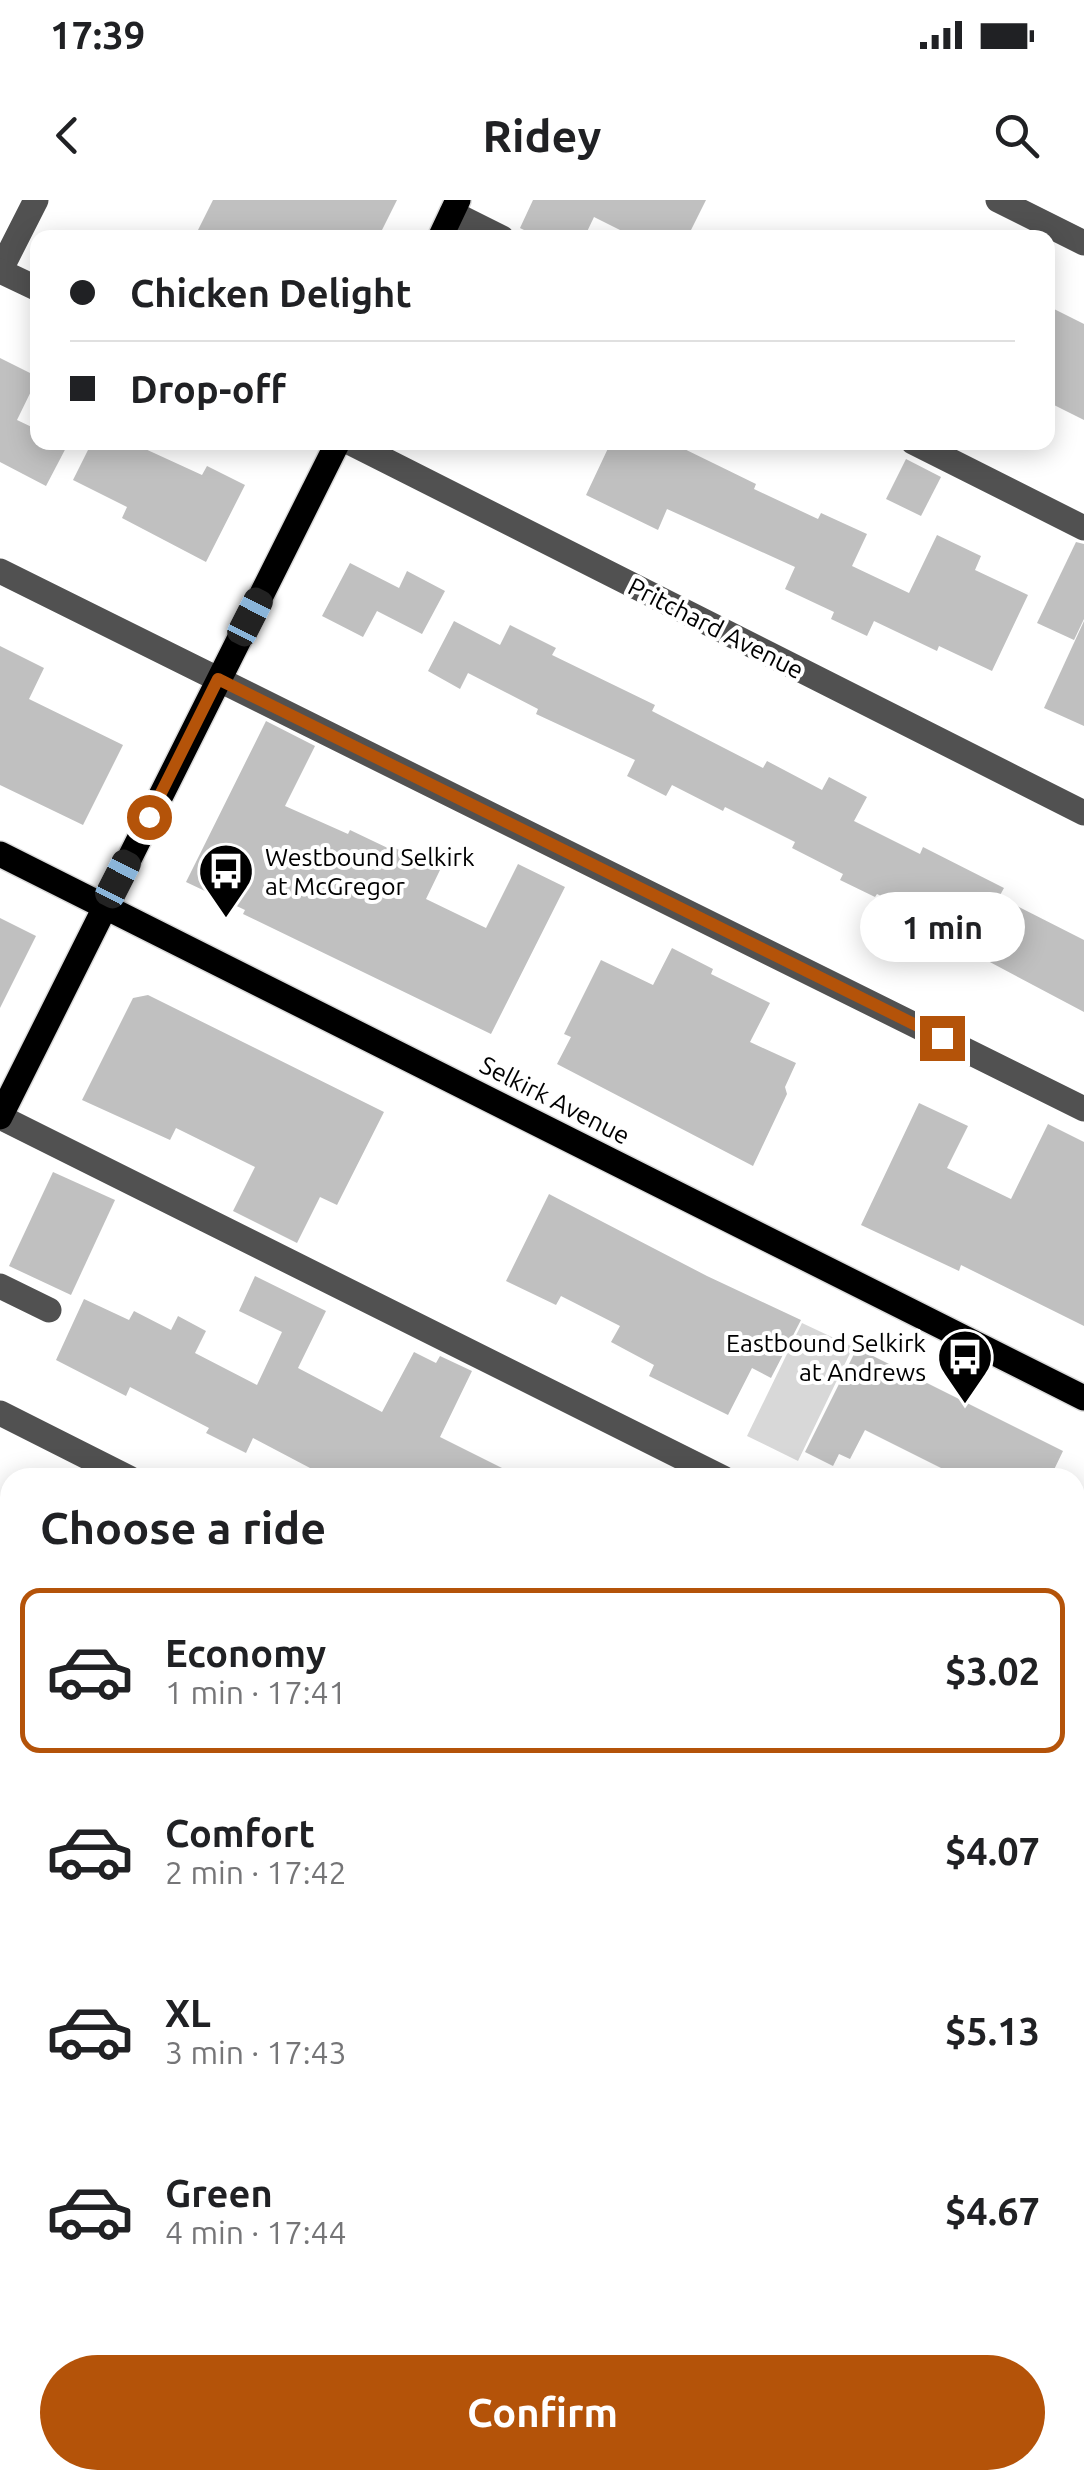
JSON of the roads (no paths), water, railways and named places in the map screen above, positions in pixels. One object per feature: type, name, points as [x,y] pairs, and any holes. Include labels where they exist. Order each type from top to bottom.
[{"type":"main road","points":[[444,230],[455,206]]},
{"type":"main road","points":[[0,1117],[334,450]]},
{"type":"main road","name":"Selkirk Avenue","points":[[0,854],[1084,1398]]},
{"type":"street","points":[[30,285],[0,271],[36,200]]},
{"type":"street","points":[[998,200],[1084,243]]},
{"type":"street","points":[[455,206],[490,230]]},
{"type":"street","name":"Pritchard Avenue","points":[[365,450],[1084,813]]},
{"type":"street","points":[[928,450],[1084,528]]},
{"type":"street","points":[[0,570],[1084,1108]]},
{"type":"street","points":[[0,1117],[703,1468]]},
{"type":"street","points":[[0,1286],[48,1310]]},
{"type":"street","points":[[0,1412],[109,1468]]},
{"type":"place","name":"Westbound Selkirk at McGregor","points":[[226,920]]},
{"type":"place","name":"Eastbound Selkirk at Andrews","points":[[965,1406]]}]
